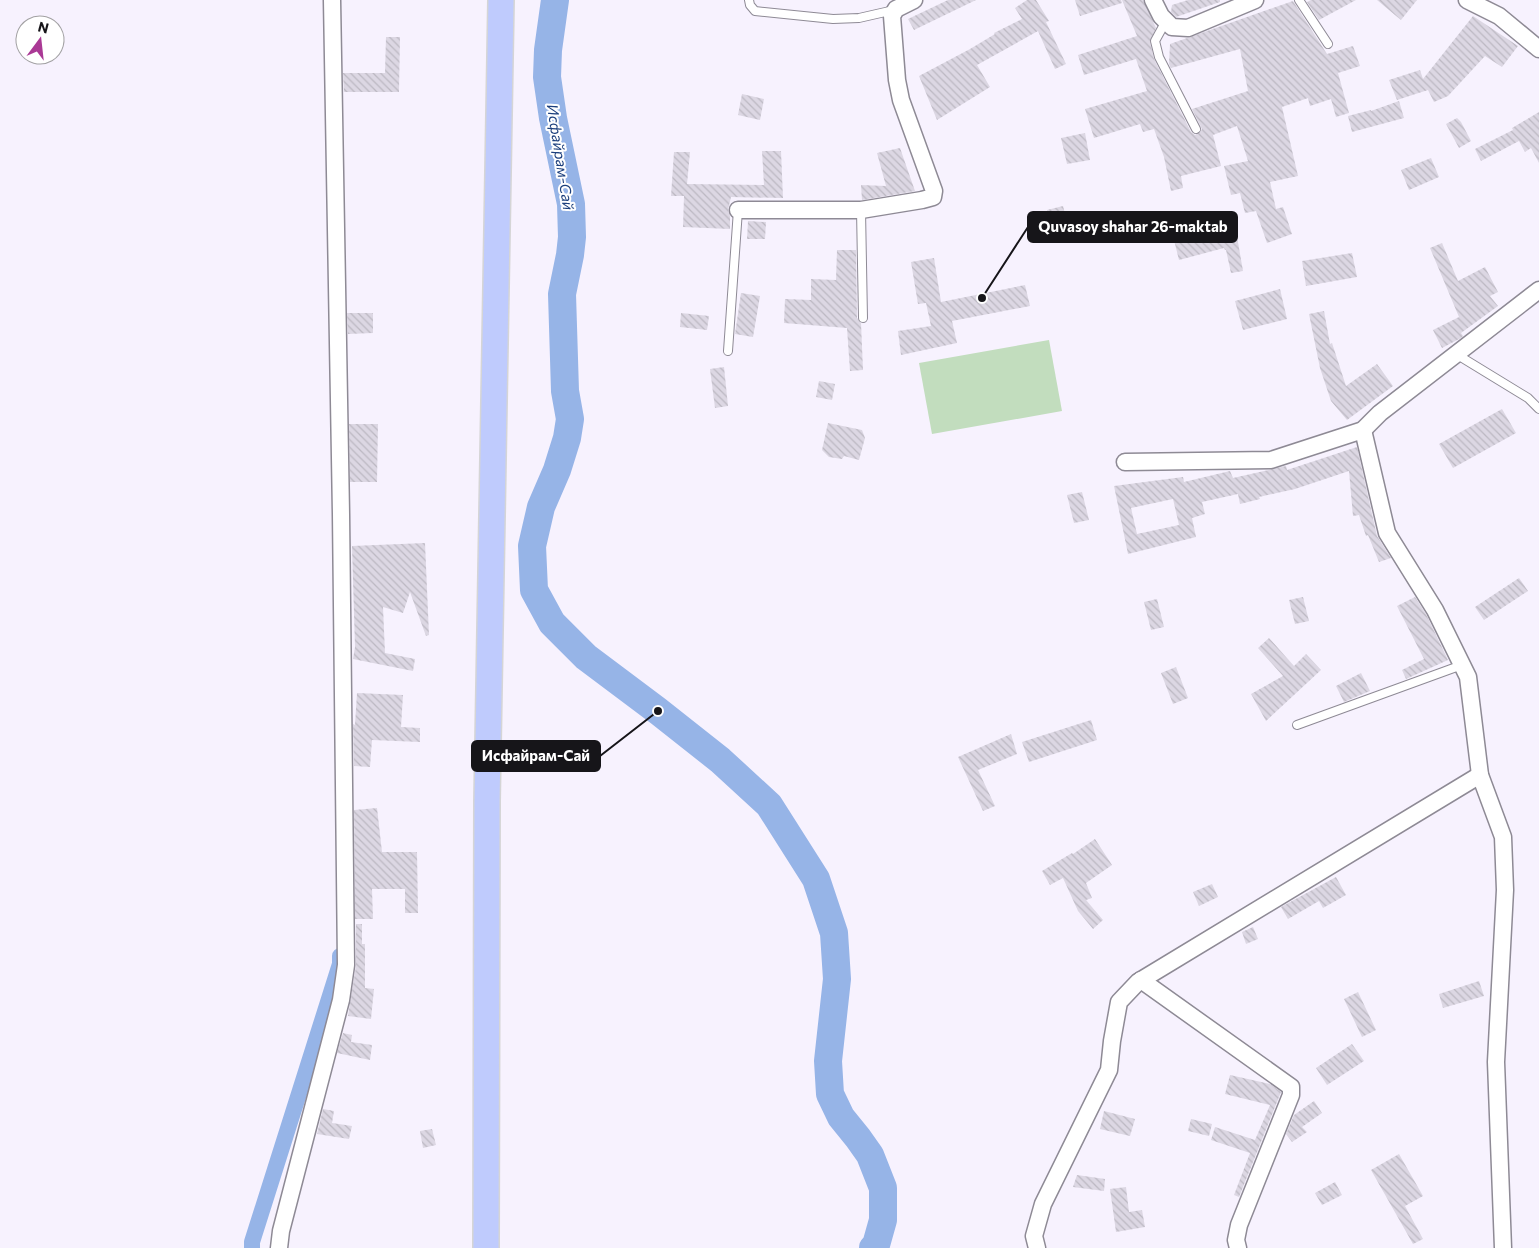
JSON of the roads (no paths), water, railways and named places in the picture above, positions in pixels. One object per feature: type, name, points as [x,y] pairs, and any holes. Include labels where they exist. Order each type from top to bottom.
[{"type":"main road","points":[[486,1248],[487,802],[500,0]]},
{"type":"street","points":[[279,1248],[281,1231],[341,1000],[346,965],[341,504],[332,0]]},
{"type":"street","points":[[738,210],[861,210],[933,197],[934,191],[901,100],[896,80],[892,16],[896,9],[914,0]]},
{"type":"street","points":[[1153,0],[1161,16],[1172,27],[1188,28],[1255,0]]},
{"type":"street","points":[[1467,0],[1500,16],[1539,49]]},
{"type":"street","points":[[1125,462],[1271,460],[1363,430],[1380,413],[1539,290]]},
{"type":"street","points":[[1363,430],[1387,532],[1436,610],[1468,677],[1480,775],[1502,837],[1505,890],[1496,1062],[1503,1248]]},
{"type":"street","points":[[1037,1248],[1034,1236],[1042,1204],[1109,1070],[1119,1002],[1141,980],[1480,775]]},
{"type":"street","points":[[1141,980],[1292,1087],[1291,1095],[1239,1225],[1236,1240],[1238,1248]]},
{"type":"lane","points":[[749,0],[750,6],[755,10],[833,19],[858,18],[896,9]]},
{"type":"lane","points":[[1299,0],[1328,44]]},
{"type":"lane","points":[[1166,21],[1155,40],[1159,57],[1196,129]]},
{"type":"lane","points":[[728,351],[738,210]]},
{"type":"lane","points":[[861,210],[863,318]]},
{"type":"lane","points":[[1456,354],[1528,398],[1539,409]]},
{"type":"lane","points":[[1297,725],[1462,665]]},
{"type":"waterway","name":"Исфайрам-Сай","points":[[555,0],[548,50],[547,77],[553,118],[571,204],[572,237],[562,294],[565,391],[570,419],[567,438],[557,470],[541,507],[532,546],[534,590],[552,623],[586,657],[720,760],[769,805],[816,879],[834,933],[837,979],[828,1061],[830,1094],[841,1117],[870,1155],[883,1188],[883,1220],[876,1245],[873,1248]]},
{"type":"waterway","points":[[252,1248],[252,1242],[340,964],[340,956]]},
{"type":"place","name":"Quvasoy shahar 26-maktab","points":[[982,298]]},
{"type":"place","name":"Исфайрам-Сай","points":[[658,711]]}]
